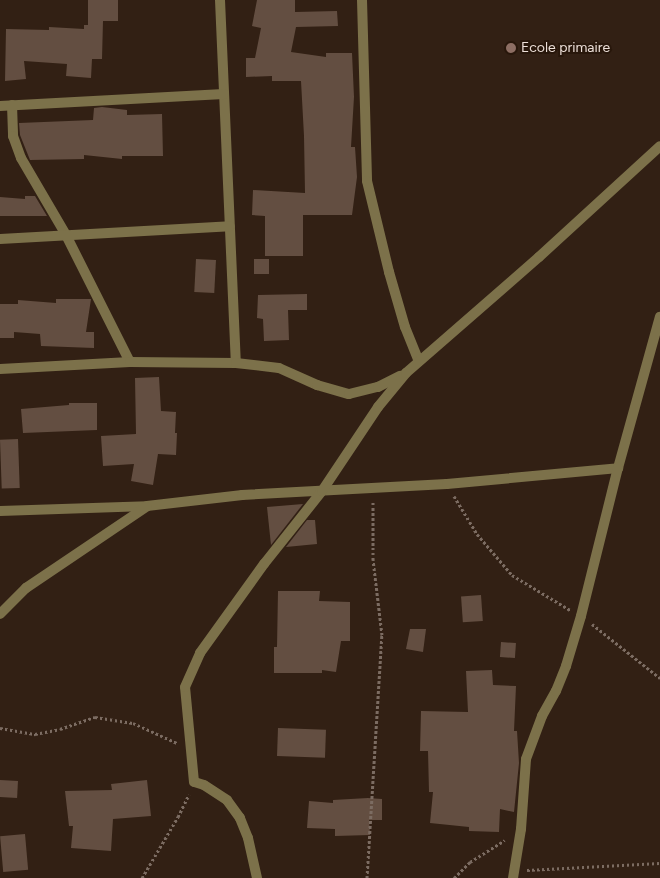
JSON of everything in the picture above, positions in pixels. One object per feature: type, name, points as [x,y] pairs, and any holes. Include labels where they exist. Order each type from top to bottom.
[{"type":"street","points":[[220,0],[236,363]]},
{"type":"street","points":[[362,0],[367,181],[389,272],[405,327],[419,361]]},
{"type":"street","points":[[0,106],[224,94]]},
{"type":"street","points":[[12,105],[13,136],[21,158],[66,235],[130,362]]},
{"type":"street","points":[[257,878],[248,838],[240,818],[226,800],[204,785],[194,782],[186,686],[200,653],[264,564],[322,491],[378,407],[406,373],[539,257],[660,146]]},
{"type":"street","points":[[0,239],[230,226]]},
{"type":"street","points":[[514,874],[521,829],[526,759],[542,716],[556,691],[566,666],[660,317]]},
{"type":"street","points":[[0,368],[130,362],[236,363],[279,368],[317,385],[350,394],[378,387],[406,373]]},
{"type":"street","points":[[0,511],[148,506],[242,494],[447,484],[618,468]]},
{"type":"street","points":[[0,614],[26,588],[148,506]]},
{"type":"path","points":[[447,484],[477,534],[512,575],[581,616],[660,678]]},
{"type":"path","points":[[368,878],[382,635],[373,560],[373,488]]},
{"type":"path","points":[[0,728],[35,734],[60,729],[94,717],[133,723],[164,736],[190,750]]},
{"type":"path","points":[[142,878],[178,817],[194,782]]},
{"type":"path","points":[[454,878],[470,862],[521,829]]},
{"type":"path","points":[[514,874],[660,863]]},
{"type":"building","points":[[88,0],[118,0],[118,21],[103,21],[102,59],[92,59],[91,78],[66,76],[67,64],[24,61],[26,79],[5,81],[6,29],[49,30],[49,27],[84,29],[84,25],[88,25]]},
{"type":"building","points":[[257,0],[295,0],[295,12],[337,11],[338,26],[296,27],[291,52],[326,57],[326,53],[352,53],[354,97],[351,147],[355,147],[357,177],[352,215],[303,215],[303,256],[265,256],[265,216],[252,215],[253,190],[305,193],[301,81],[272,81],[272,76],[246,77],[246,58],[255,58],[261,28],[252,26]]},
{"type":"building","points":[[94,108],[127,110],[127,115],[162,114],[163,156],[122,156],[122,159],[84,155],[84,159],[30,160],[20,135],[19,123],[93,120]]},
{"type":"building","points":[[25,196],[35,196],[47,216],[0,216],[0,197],[25,199]]},
{"type":"building","points":[[196,259],[216,260],[214,293],[194,292]]},
{"type":"building","points":[[254,259],[269,259],[269,274],[254,274]]},
{"type":"building","points":[[307,294],[307,310],[288,310],[289,340],[264,341],[263,319],[257,318],[258,295]]},
{"type":"building","points":[[56,299],[91,299],[86,332],[94,332],[94,348],[41,346],[40,334],[14,332],[14,338],[0,338],[0,304],[18,304],[18,300],[56,303]]},
{"type":"building","points":[[159,377],[161,411],[176,412],[176,455],[158,454],[153,485],[131,481],[134,464],[103,466],[101,436],[136,434],[135,378]]},
{"type":"building","points":[[69,403],[97,403],[97,430],[23,433],[21,409],[69,405]]},
{"type":"building","points":[[18,439],[20,488],[2,489],[0,440]]},
{"type":"building","points":[[303,504],[271,545],[267,507]]},
{"type":"building","points":[[307,520],[315,520],[317,544],[286,547]]},
{"type":"building","points":[[278,591],[320,591],[319,601],[350,602],[350,641],[341,641],[336,672],[322,670],[322,673],[274,673],[274,647],[277,647]]},
{"type":"building","points":[[481,595],[483,621],[463,622],[461,596]]},
{"type":"building","points":[[410,629],[426,629],[423,652],[406,649]]},
{"type":"building","points":[[501,642],[516,643],[515,658],[500,657]]},
{"type":"building","points":[[492,670],[493,685],[516,686],[514,731],[517,731],[519,763],[514,812],[500,809],[499,832],[469,831],[469,827],[430,823],[433,792],[429,792],[428,751],[420,751],[421,711],[468,712],[466,671]]},
{"type":"building","points":[[278,728],[326,730],[325,758],[277,756]]},
{"type":"building","points":[[0,780],[18,781],[17,798],[0,797]]},
{"type":"building","points":[[147,780],[151,816],[113,819],[111,851],[71,848],[73,826],[69,826],[65,791],[112,790],[111,784]]},
{"type":"building","points":[[382,799],[382,820],[369,820],[370,835],[335,836],[335,829],[307,828],[309,801],[333,803],[333,800]]},
{"type":"building","points":[[25,834],[28,870],[3,872],[0,836]]},
{"type":"place","name":"Ecole primaire","points":[[511,48]]}]
